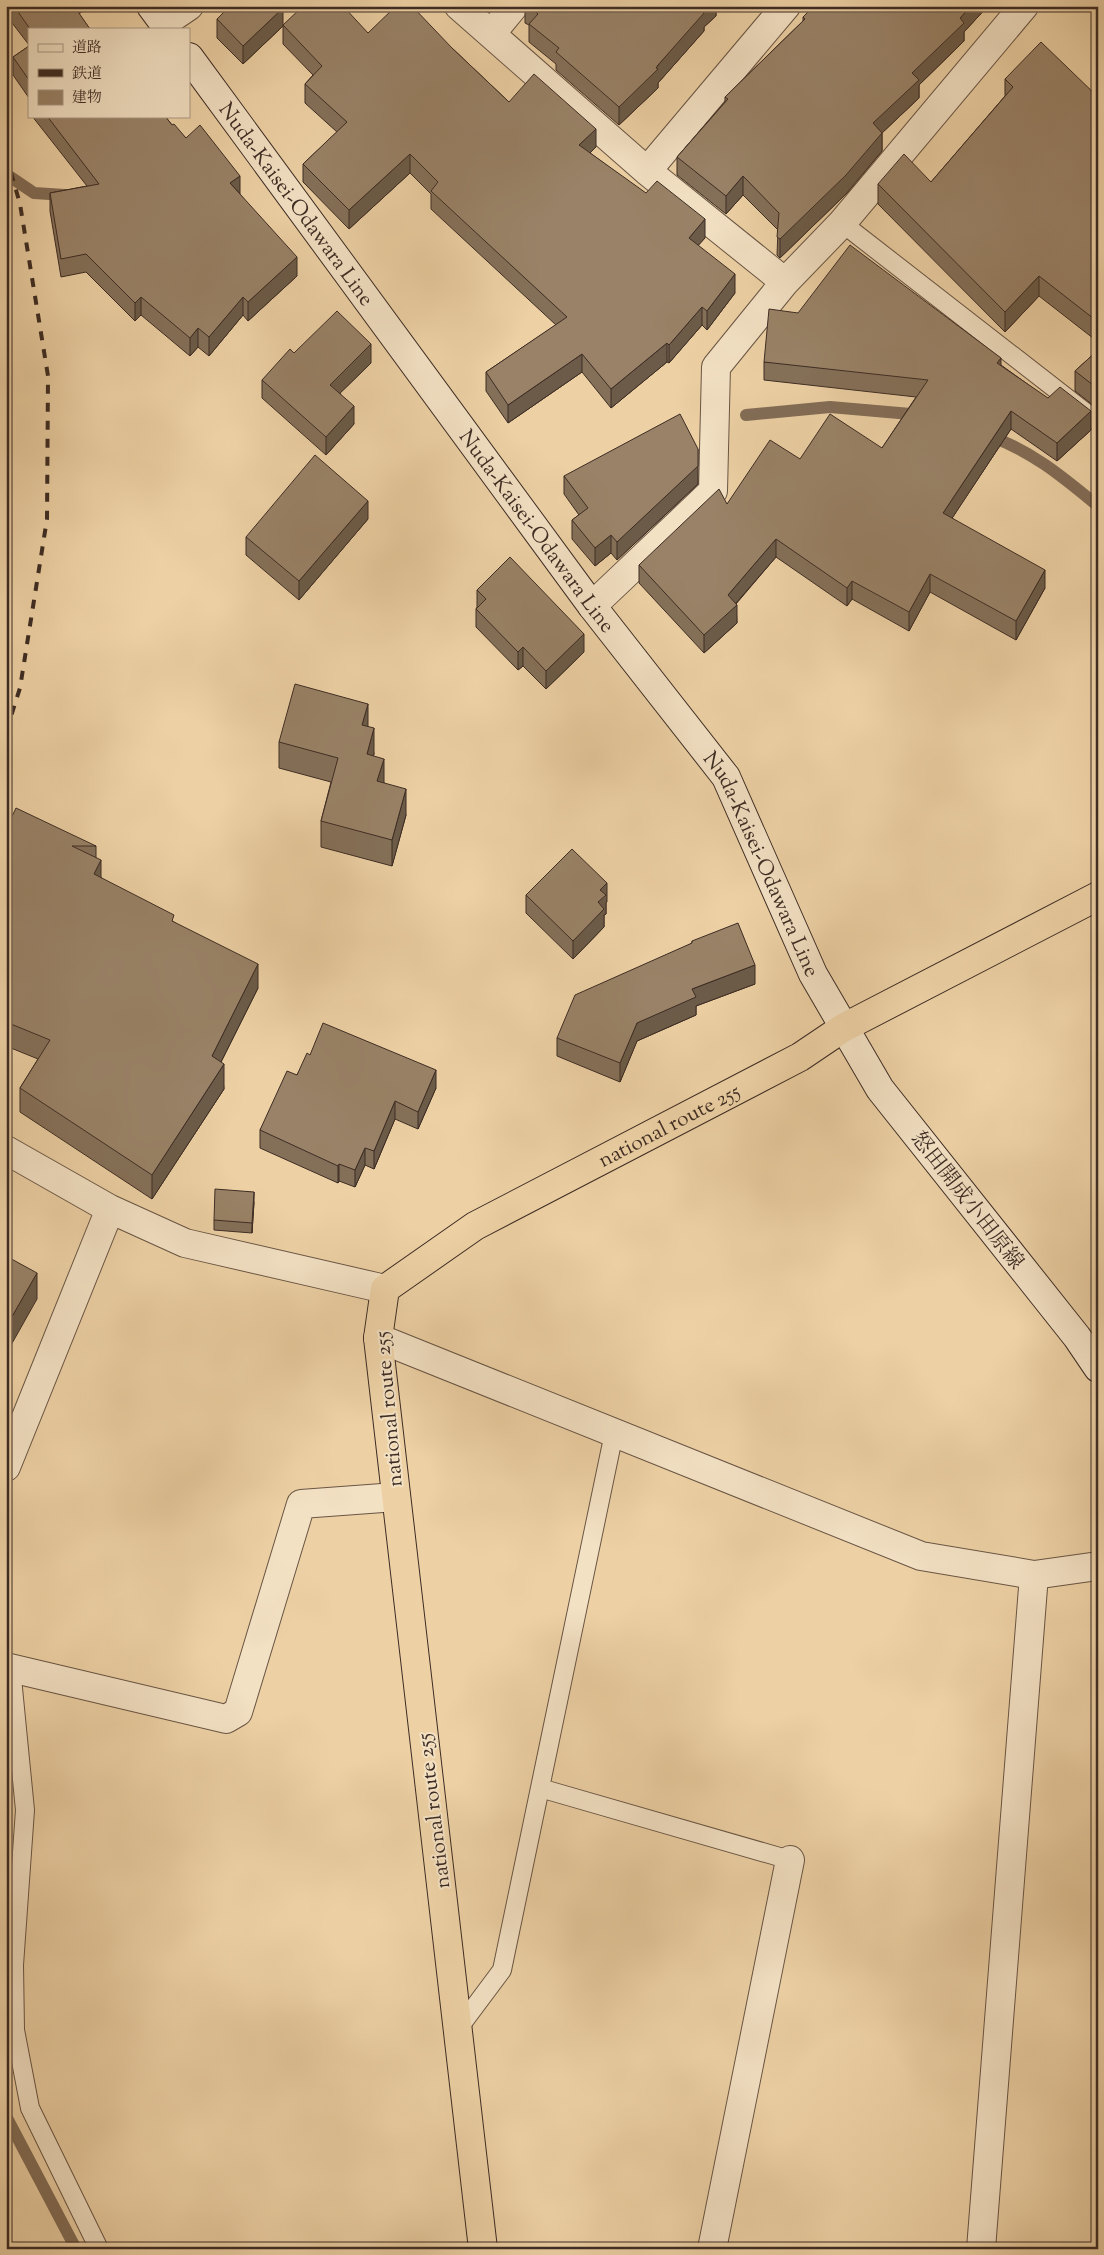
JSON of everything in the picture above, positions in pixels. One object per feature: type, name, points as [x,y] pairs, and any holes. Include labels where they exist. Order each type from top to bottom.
[{"type":"highway","name":"national route 255","points":[[483,2249],[378,1338],[385,1289],[475,1226],[800,1057],[843,1028],[1098,896]]},
{"type":"street","points":[[161,19],[189,6]]},
{"type":"street","points":[[459,6],[647,171],[786,282]]},
{"type":"street","points":[[491,34],[514,6]]},
{"type":"street","points":[[647,171],[786,6]]},
{"type":"street","points":[[592,606],[713,492],[716,367],[786,282],[842,224],[1024,6]]},
{"type":"street","name":"Nuda-Kaisei-Odawara Line","points":[[190,58],[592,606],[726,777],[813,974],[843,1028]]},
{"type":"street","name":"怒田開成小田原線","points":[[843,1028],[880,1089],[1077,1337],[1098,1368]]},
{"type":"street","points":[[6,1150],[110,1209],[185,1244],[385,1289]]},
{"type":"street","points":[[6,1467],[110,1209]]},
{"type":"street","points":[[378,1338],[921,1556],[1034,1575],[1098,1566]]},
{"type":"street","points":[[8,1667],[226,1719],[238,1712],[301,1504],[396,1497]]},
{"type":"street","points":[[981,2249],[1034,1575]]},
{"type":"street","points":[[712,2249],[790,1860]]},
{"type":"lane","points":[[842,224],[1098,422]]},
{"type":"lane","points":[[458,2029],[502,1970],[614,1433]]},
{"type":"lane","points":[[8,1667],[25,1810],[14,1965],[15,2030],[30,2108],[99,2249]]},
{"type":"lane","points":[[540,1788],[790,1860]]},
{"type":"building","points":[[14,6],[74,6],[89,28],[29,28]]},
{"type":"building","points":[[230,6],[282,6],[283,8],[243,46],[217,19]]},
{"type":"building","points":[[303,6],[343,6],[368,33],[396,6],[412,6],[452,48],[509,102],[534,74],[596,129],[579,145],[646,193],[657,181],[705,219],[689,238],[735,274],[707,311],[702,307],[669,345],[667,343],[611,389],[582,354],[508,405],[486,372],[567,317],[431,191],[438,182],[410,154],[349,210],[303,164],[347,122],[305,84],[322,66],[283,25]]},
{"type":"building","points":[[528,6],[707,6],[702,11],[704,13],[658,65],[656,68],[658,69],[619,107],[556,52],[559,48],[529,24],[538,14]]},
{"type":"building","points":[[814,6],[971,6],[960,18],[964,23],[912,73],[919,80],[873,123],[882,133],[846,175],[780,239],[777,237],[779,213],[743,176],[726,196],[677,157],[728,99],[725,97],[805,19],[803,17]]},
{"type":"building","points":[[1041,42],[1098,97],[1098,322],[1039,276],[1005,312],[878,184],[904,154],[931,182],[1013,87],[1005,79]]},
{"type":"building","points":[[28,47],[28,79],[13,57]]},
{"type":"building","points":[[49,118],[167,118],[186,138],[200,125],[240,176],[230,183],[297,257],[248,302],[243,297],[209,337],[198,328],[190,338],[141,297],[135,303],[86,254],[61,259],[50,193],[99,184]]},
{"type":"building","points":[[850,245],[1001,358],[997,363],[1048,398],[1060,387],[1091,411],[1057,443],[1011,411],[943,513],[1045,570],[1016,621],[930,574],[909,612],[852,581],[847,588],[776,539],[728,595],[737,605],[704,635],[639,565],[719,489],[727,504],[770,440],[800,459],[830,414],[882,448],[928,380],[764,362],[769,309],[798,313]]},
{"type":"building","points":[[337,311],[371,344],[330,385],[354,406],[326,437],[262,380],[290,349],[294,353]]},
{"type":"building","points":[[1098,350],[1098,389],[1075,371]]},
{"type":"building","points":[[680,414],[698,449],[698,466],[617,542],[611,535],[595,548],[572,520],[588,508],[564,476]]},
{"type":"building","points":[[315,455],[368,501],[299,581],[246,537]]},
{"type":"building","points":[[510,557],[584,634],[546,671],[523,647],[518,652],[476,609],[486,599],[477,590]]},
{"type":"building","points":[[295,684],[368,704],[362,725],[374,728],[367,754],[384,759],[377,781],[406,789],[392,840],[321,821],[338,758],[279,742]]},
{"type":"building","points":[[16,808],[96,846],[72,846],[101,860],[94,874],[174,915],[172,921],[258,964],[212,1056],[224,1064],[152,1175],[20,1088],[50,1040],[6,1022],[6,829]]},
{"type":"building","points":[[572,849],[607,883],[600,890],[606,895],[598,902],[604,909],[573,941],[526,895]]},
{"type":"building","points":[[738,923],[755,965],[692,989],[696,997],[637,1023],[620,1063],[557,1038],[575,995],[692,943],[692,941]]},
{"type":"building","points":[[323,1023],[436,1070],[418,1112],[395,1101],[374,1151],[365,1148],[355,1170],[339,1164],[338,1166],[260,1130],[287,1071],[297,1075],[307,1053],[310,1055]]},
{"type":"building","points":[[215,1189],[254,1192],[252,1223],[214,1220]]},
{"type":"building","points":[[6,1256],[37,1273],[6,1327]]},
{"type":"waterway","points":[[6,174],[34,193],[65,195]]},
{"type":"waterway","points":[[746,415],[830,407],[922,415]]},
{"type":"waterway","points":[[989,436],[1033,457],[1060,475],[1098,506]]},
{"type":"waterway","points":[[6,2116],[76,2249]]},
{"type":"railway","points":[[6,155],[20,204],[48,376],[47,519],[20,688],[6,732]]}]
